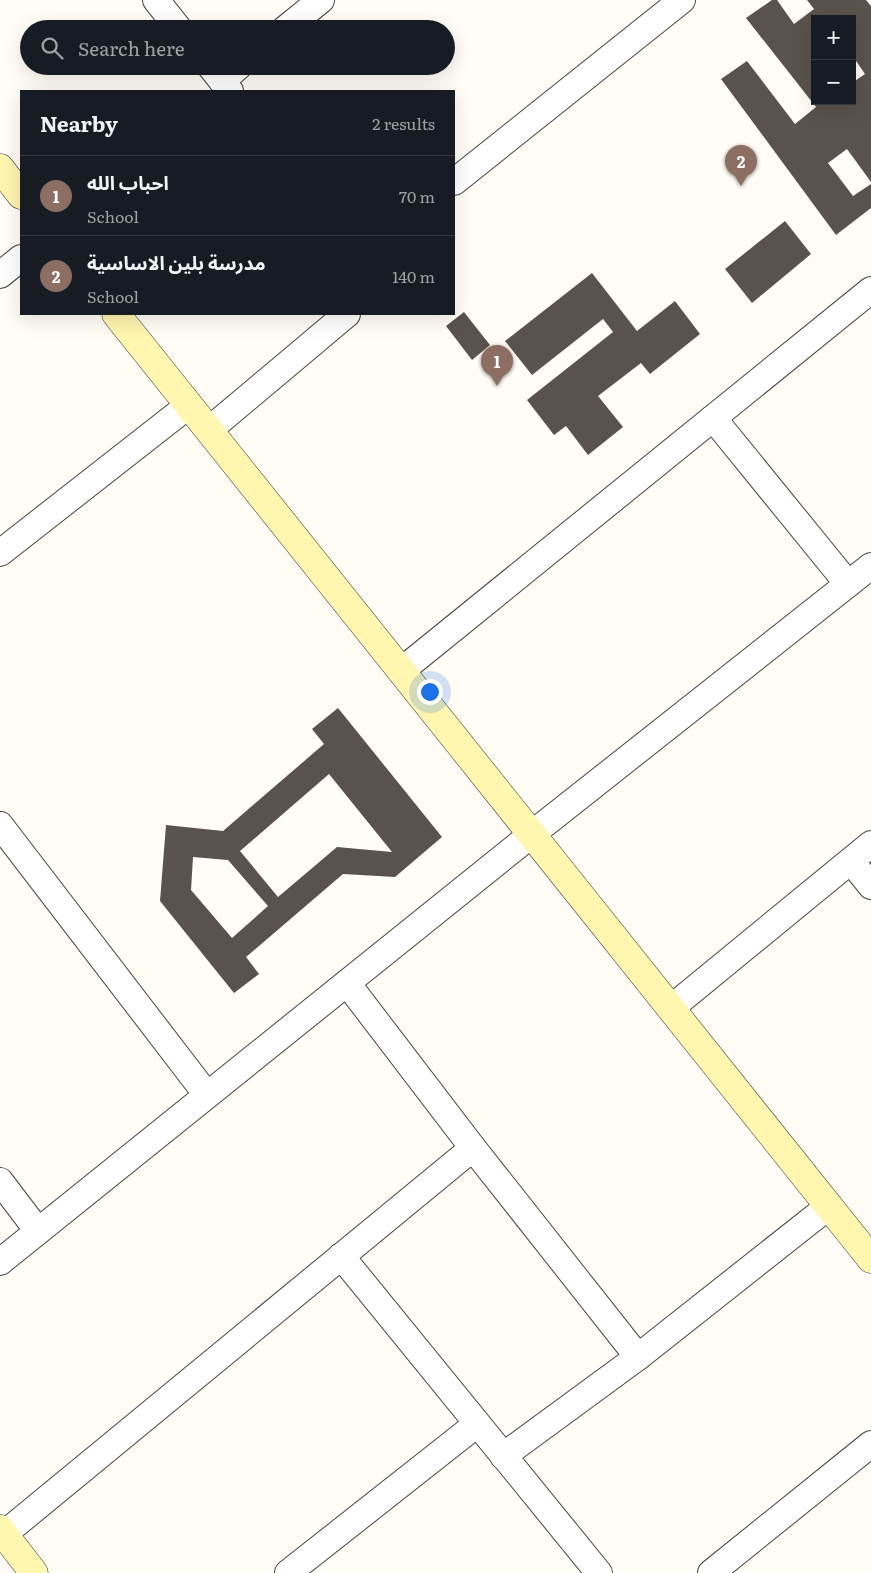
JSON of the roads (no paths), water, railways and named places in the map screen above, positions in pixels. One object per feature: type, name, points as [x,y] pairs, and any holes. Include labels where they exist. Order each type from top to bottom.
[{"type":"street","points":[[156,0],[172,20]]},
{"type":"street","points":[[296,20],[321,0]]},
{"type":"street","points":[[455,181],[682,0]]},
{"type":"street","points":[[0,168],[20,194]]},
{"type":"street","points":[[0,275],[20,259]]},
{"type":"street","points":[[401,671],[871,290]]},
{"type":"street","points":[[117,315],[871,1259]]},
{"type":"street","points":[[209,430],[346,315]]},
{"type":"street","points":[[0,553],[189,405]]},
{"type":"street","points":[[713,418],[848,584]]},
{"type":"street","points":[[0,1262],[532,834],[870,568]]},
{"type":"street","points":[[0,825],[207,1095]]},
{"type":"street","points":[[671,1008],[871,844]]},
{"type":"street","points":[[851,861],[871,886]]},
{"type":"street","points":[[347,983],[473,1148],[638,1357]]},
{"type":"street","points":[[34,1573],[2,1532],[473,1148]]},
{"type":"street","points":[[0,1181],[38,1231]]},
{"type":"street","points":[[503,1456],[638,1357],[829,1206]]},
{"type":"street","points":[[341,1256],[599,1573]]},
{"type":"street","points":[[306,1568],[477,1424]]},
{"type":"street","points":[[712,1573],[871,1444]]},
{"type":"place","name":"مدرسة بلين الاساسية","points":[[741,186]]},
{"type":"place","name":"احباب الله","points":[[497,386]]}]
